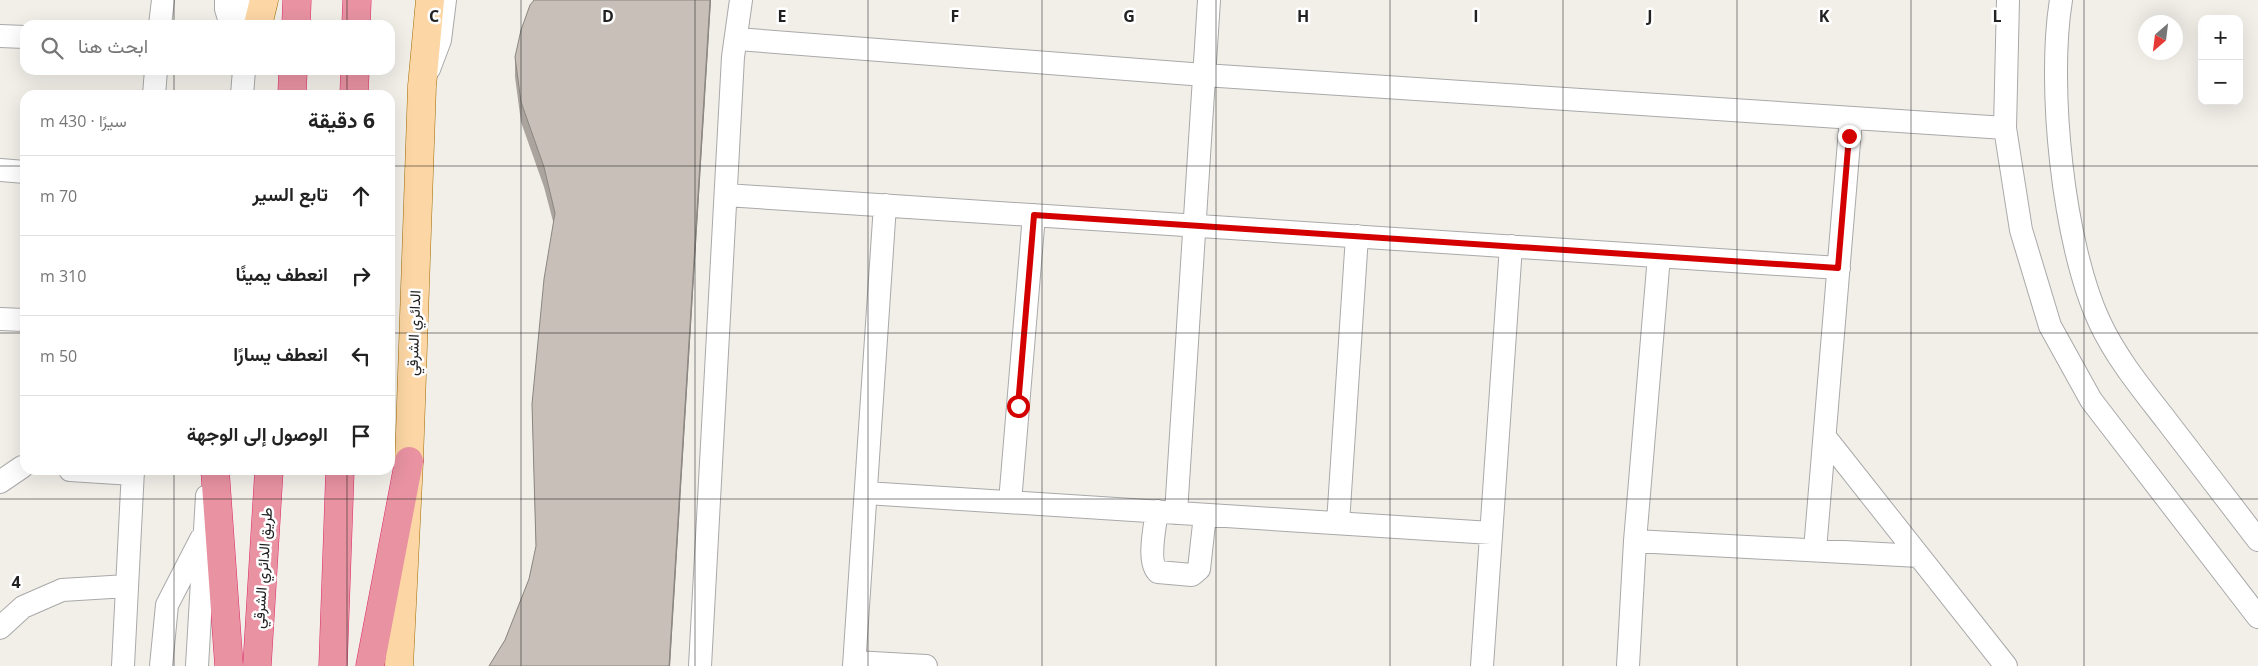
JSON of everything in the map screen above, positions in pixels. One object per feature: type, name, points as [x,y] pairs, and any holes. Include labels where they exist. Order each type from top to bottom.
[{"type":"highway","points":[[296,20],[297,0]]},
{"type":"highway","points":[[356,20],[357,0]]},
{"type":"highway","points":[[292,90],[293,75]]},
{"type":"highway","points":[[354,90],[355,75]]},
{"type":"highway","points":[[370,666],[409,461]]},
{"type":"highway","points":[[216,475],[229,666]]},
{"type":"highway","name":"طريق الدائري الشرقي","points":[[256,666],[268,475]]},
{"type":"highway","points":[[333,666],[340,475]]},
{"type":"main road","points":[[259,20],[264,0]]},
{"type":"main road","points":[[411,0],[410,35],[422,86]]},
{"type":"main road","name":"الدائري الشرقي","points":[[399,666],[409,461],[422,86],[430,0]]},
{"type":"street","points":[[161,20],[163,0]]},
{"type":"street","points":[[226,0],[226,9],[229,20]]},
{"type":"street","points":[[246,0],[246,20]]},
{"type":"street","points":[[422,86],[440,40],[445,0]]},
{"type":"street","points":[[700,666],[733,57],[741,0]]},
{"type":"street","points":[[1205,515],[1199,569],[1196,573],[1192,575],[1158,572],[1154,569],[1152,559],[1166,512],[1194,226],[1209,0]]},
{"type":"street","points":[[2008,0],[2005,128],[2021,230],[2050,326],[2091,400],[2258,618]]},
{"type":"street","points":[[2061,0],[2058,18],[2057,81],[2060,148],[2080,269],[2100,323],[2124,365],[2258,540]]},
{"type":"street","points":[[0,36],[20,37]]},
{"type":"street","points":[[736,39],[1204,75],[2005,128]]},
{"type":"street","points":[[154,90],[156,75]]},
{"type":"street","points":[[242,90],[244,75]]},
{"type":"street","points":[[1815,550],[1851,118]]},
{"type":"street","points":[[0,170],[20,172]]},
{"type":"street","points":[[726,195],[1838,268]]},
{"type":"street","points":[[885,205],[854,664],[926,666]]},
{"type":"street","points":[[1010,502],[1034,215]]},
{"type":"street","points":[[1338,524],[1357,236]]},
{"type":"street","points":[[1482,666],[1511,246]]},
{"type":"street","points":[[1628,666],[1635,541],[1659,256]]},
{"type":"street","points":[[0,319],[20,320]]},
{"type":"street","points":[[1824,437],[2006,666]]},
{"type":"street","points":[[0,466],[20,467]]},
{"type":"street","points":[[0,482],[20,470]]},
{"type":"street","points":[[123,666],[133,475]]},
{"type":"street","points":[[197,666],[208,475]]},
{"type":"street","points":[[866,493],[1491,533]]},
{"type":"street","points":[[161,666],[167,605],[205,532]]},
{"type":"street","points":[[1635,541],[1919,556]]},
{"type":"street","points":[[0,628],[23,608],[62,590],[127,586]]},
{"type":"building","points":[[534,0],[710,0],[669,666],[489,666],[505,640],[529,579],[536,546],[532,404],[544,279],[555,213],[544,167],[521,102],[515,57],[521,30],[530,5]]},
{"type":"route","points":[[1018,406],[1034,215],[1838,268],[1849,136]]}]
